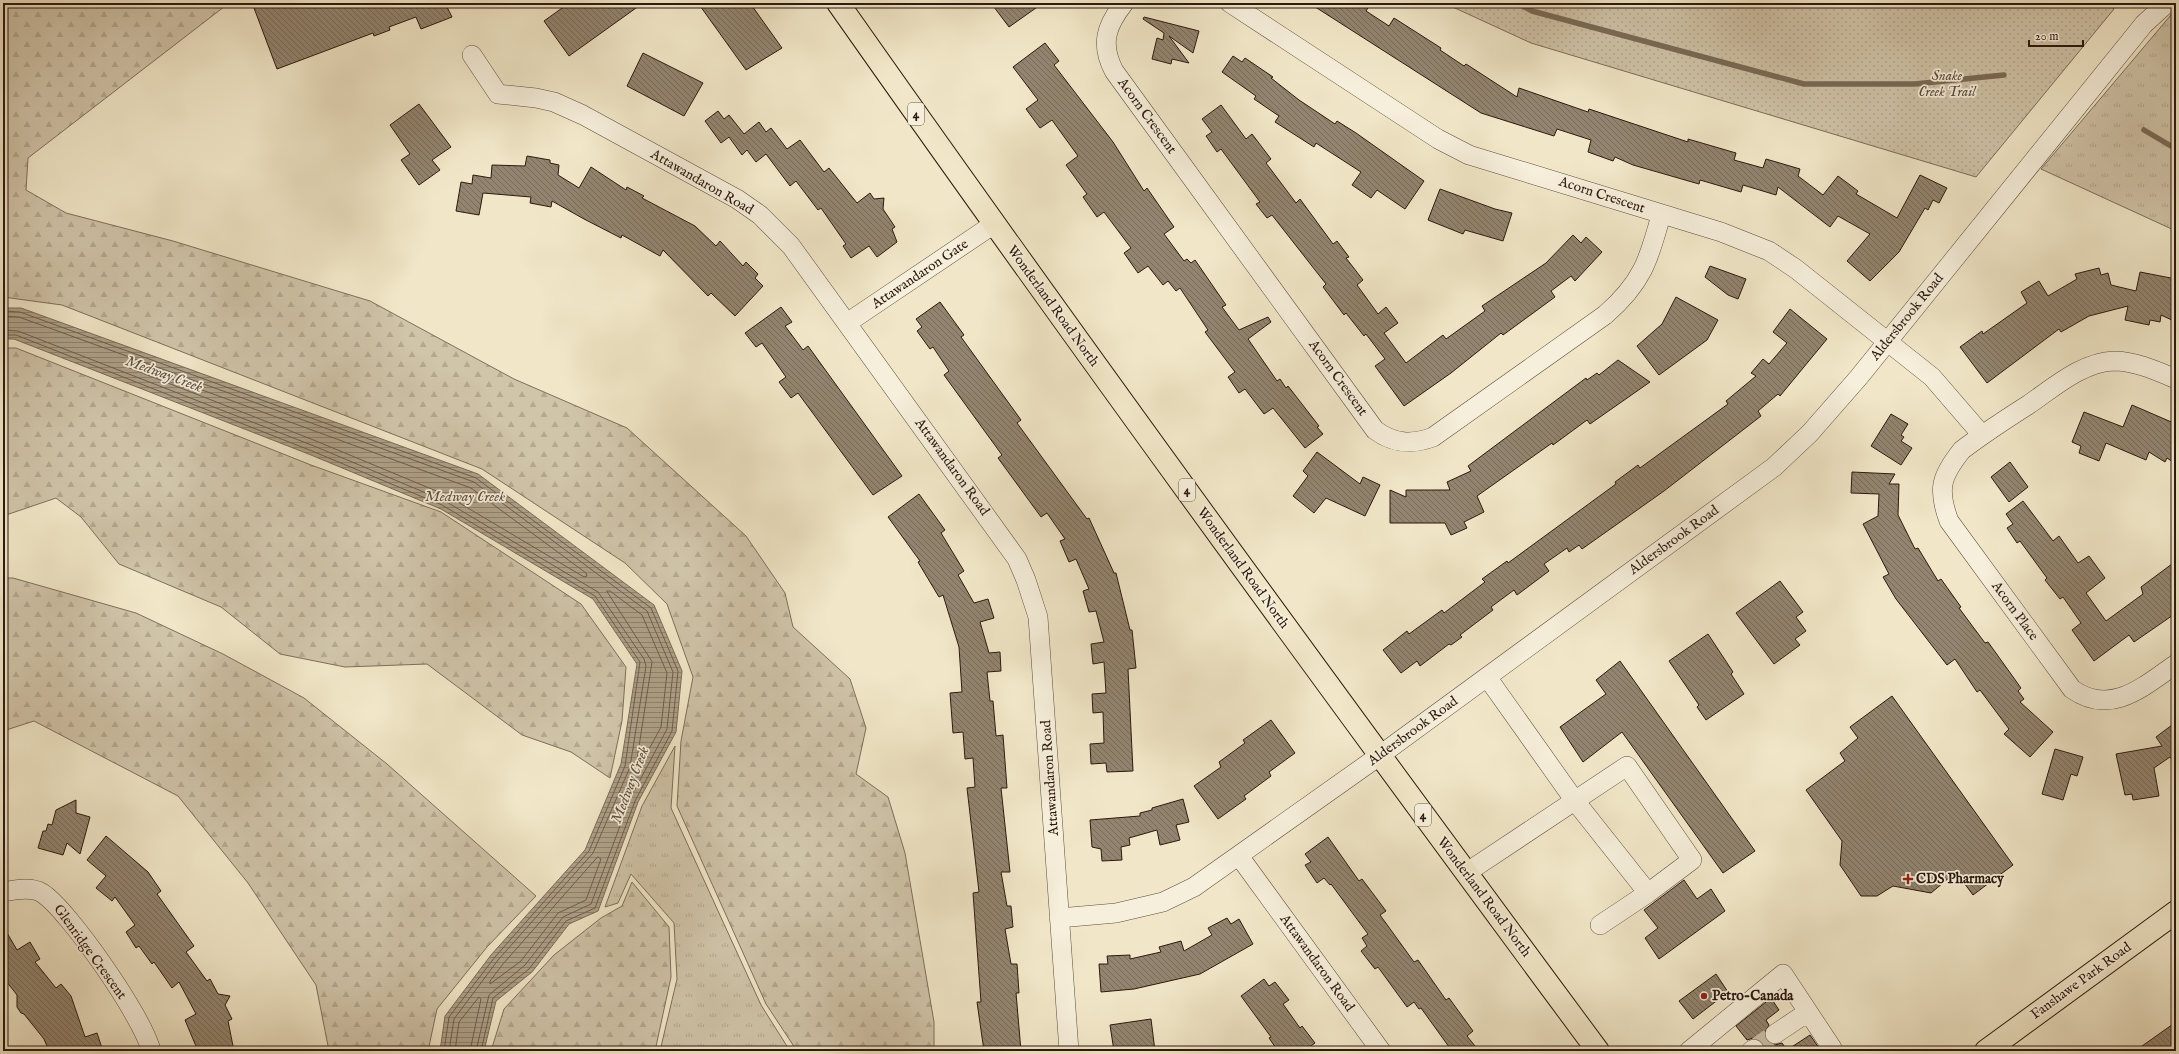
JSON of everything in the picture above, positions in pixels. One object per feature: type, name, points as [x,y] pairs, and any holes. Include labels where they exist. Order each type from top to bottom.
[{"type":"main road","name":"Wonderland Road North","points":[[838,3],[994,224],[1379,756],[1598,1051]]},
{"type":"main road","name":"Fanshawe Park Road","points":[[1986,1051],[2176,912]]},
{"type":"street","name":"Acorn Crescent","points":[[1124,3],[1112,19],[1106,43],[1109,60],[1114,71],[1375,430],[1386,438],[1410,443],[1433,437],[1623,300],[1638,279],[1651,255],[1661,215]]},
{"type":"street","name":"Acorn Crescent","points":[[1230,3],[1457,150],[1468,155],[1574,186],[1661,215],[1721,232],[1769,251],[1796,269],[1887,342]]},
{"type":"street","name":"Aldersbrook Road","points":[[1059,918],[1116,912],[1163,902],[1194,888],[1488,677],[1774,467],[1810,433],[1859,377],[2144,24],[2167,3]]},
{"type":"street","name":"Attawandaron Road","points":[[472,55],[498,94],[536,98],[554,102],[576,112],[737,200],[760,215],[791,246],[1004,538],[1017,559],[1026,580],[1038,617],[1069,1051]]},
{"type":"street","name":"Attawandaron Gate","points":[[847,323],[994,224]]},
{"type":"street","points":[[1887,342],[1932,377],[1982,436]]},
{"type":"street","name":"Acorn Place","points":[[2176,379],[2156,370],[2127,362],[2114,361],[2098,364],[2076,372],[1962,450],[1949,466],[1943,485],[1942,502],[1949,521],[2072,688],[2080,694],[2100,700],[2119,699],[2138,691],[2176,664]]},
{"type":"street","points":[[1488,677],[1575,801],[1648,893]]},
{"type":"street","points":[[1466,873],[1627,766],[1692,860],[1648,893],[1600,925]]},
{"type":"street","name":"Attawandaron Road","points":[[1239,856],[1381,1051]]},
{"type":"street","name":"Glenridge Crescent","points":[[3,892],[22,889],[40,892],[60,907],[132,1010],[150,1042],[151,1051]]},
{"type":"street","points":[[1689,1051],[1783,974],[1832,1048],[1829,1051]]},
{"type":"street","points":[[1775,1034],[1808,1012]]},
{"type":"green space","points":[[3,3],[229,3],[28,158],[26,190],[66,213],[173,241],[370,301],[514,379],[627,428],[746,536],[785,593],[793,627],[850,679],[866,728],[856,774],[888,797],[905,853],[934,1022],[934,1051],[797,1051],[766,1004],[677,806],[681,741],[693,677],[667,604],[625,563],[482,469],[62,305],[3,297]]},
{"type":"green space","name":"Snake Creek Trail","points":[[1444,3],[2107,3],[2114,9],[1976,177],[1531,43]]},
{"type":"green space","points":[[2176,9],[2176,231],[2041,169]]},
{"type":"green space","points":[[3,348],[16,348],[311,465],[441,512],[581,604],[626,667],[622,721],[610,778],[571,752],[522,735],[427,664],[345,667],[280,654],[221,607],[119,564],[81,517],[56,498],[3,516]]},
{"type":"green space","points":[[3,578],[13,578],[136,613],[223,654],[304,698],[387,764],[536,896],[487,947],[437,1009],[428,1051],[329,1051],[316,985],[248,883],[178,796],[34,721],[3,731]]},
{"type":"green space","points":[[675,746],[671,808],[761,1005],[790,1051],[660,1051],[677,979],[674,923],[631,874],[618,903],[605,907],[642,806]]},
{"type":"green space","points":[[632,882],[669,927],[671,977],[655,1051],[491,1051],[504,1009],[554,955],[601,918],[622,906]]},
{"type":"water","name":"Medway Creek","points":[[3,308],[21,308],[478,474],[654,605],[682,671],[676,732],[638,802],[598,911],[569,924],[532,972],[496,1001],[484,1051],[440,1051],[445,1016],[491,955],[585,850],[621,764],[637,664],[593,599],[441,509],[311,455],[14,339],[3,339]]},
{"type":"building","points":[[266,3],[449,3],[446,5],[452,17],[421,29],[416,17],[389,27],[390,30],[374,36],[373,33],[277,69],[254,8]]},
{"type":"building","points":[[569,3],[643,3],[569,56],[544,21]]},
{"type":"building","points":[[698,3],[750,3],[782,48],[746,70]]},
{"type":"building","points":[[991,3],[1043,3],[1009,27]]},
{"type":"building","points":[[1309,3],[1371,3],[1366,11],[1389,26],[1394,18],[1441,48],[1440,50],[1464,66],[1466,64],[1517,97],[1519,88],[1588,112],[1589,109],[1688,142],[1688,139],[1736,153],[1734,160],[1763,168],[1766,159],[1800,169],[1798,176],[1823,195],[1838,176],[1858,191],[1856,194],[1897,218],[1920,175],[1947,188],[1939,203],[1933,200],[1928,210],[1925,208],[1899,252],[1870,281],[1847,261],[1870,234],[1838,216],[1830,227],[1778,187],[1776,195],[1743,185],[1741,192],[1700,180],[1699,184],[1633,165],[1615,157],[1613,161],[1588,152],[1591,140],[1557,129],[1554,136],[1481,113]]},
{"type":"building","points":[[1144,17],[1199,31],[1193,53],[1169,36],[1189,63],[1172,59],[1171,64],[1152,59],[1157,38],[1163,40],[1164,33],[1143,19]]},
{"type":"building","points":[[1045,43],[1059,61],[1054,65],[1113,142],[1144,191],[1147,188],[1174,227],[1164,234],[1184,261],[1187,259],[1191,263],[1195,260],[1226,305],[1222,307],[1239,330],[1268,317],[1271,322],[1248,339],[1277,381],[1280,379],[1286,388],[1288,386],[1319,426],[1317,427],[1323,434],[1305,448],[1273,408],[1264,414],[1245,389],[1239,393],[1228,377],[1235,372],[1205,332],[1208,330],[1180,288],[1176,291],[1168,281],[1163,285],[1148,266],[1138,273],[1124,253],[1131,248],[1104,212],[1097,217],[1083,197],[1087,194],[1066,165],[1078,156],[1052,120],[1040,128],[1026,109],[1038,100],[1013,67]]},
{"type":"building","points":[[643,53],[703,83],[684,116],[627,86]]},
{"type":"building","points":[[1233,56],[1242,62],[1245,58],[1273,77],[1271,78],[1299,100],[1335,124],[1337,121],[1356,133],[1424,181],[1405,209],[1377,190],[1371,198],[1352,185],[1361,172],[1316,143],[1314,147],[1275,122],[1279,116],[1254,99],[1256,96],[1222,72]]},
{"type":"building","points":[[419,104],[451,147],[432,160],[440,170],[419,185],[401,160],[410,154],[390,125]]},
{"type":"building","points":[[1221,105],[1246,139],[1252,134],[1271,159],[1266,163],[1296,203],[1300,199],[1333,244],[1337,241],[1349,257],[1346,258],[1363,280],[1357,285],[1378,314],[1386,307],[1398,323],[1384,333],[1406,363],[1443,335],[1446,339],[1485,311],[1482,306],[1546,263],[1573,235],[1581,243],[1586,237],[1602,252],[1575,281],[1571,276],[1551,291],[1555,297],[1503,335],[1501,333],[1451,373],[1404,406],[1375,366],[1385,359],[1366,334],[1364,336],[1346,313],[1344,315],[1323,287],[1326,284],[1272,215],[1267,218],[1256,204],[1260,202],[1221,149],[1217,152],[1206,136],[1212,132],[1202,119]]},
{"type":"building","points":[[718,111],[724,119],[729,115],[744,134],[759,122],[766,132],[771,128],[787,149],[800,140],[824,172],[829,168],[857,203],[870,193],[874,199],[884,198],[883,209],[895,227],[892,229],[897,242],[877,257],[869,246],[851,258],[843,246],[846,244],[821,208],[818,210],[796,181],[790,186],[766,154],[756,162],[747,150],[742,155],[729,137],[721,143],[705,121]]},
{"type":"building","points":[[527,156],[550,160],[550,163],[559,165],[558,175],[579,188],[591,167],[626,190],[627,187],[644,196],[642,198],[695,226],[716,246],[720,241],[743,266],[746,262],[758,274],[755,278],[763,286],[735,316],[711,293],[708,296],[663,250],[660,256],[622,235],[621,238],[552,201],[551,207],[530,203],[531,197],[483,193],[479,215],[456,211],[461,182],[472,184],[473,175],[491,178],[492,165],[525,166]]},
{"type":"building","points":[[1440,189],[1495,209],[1512,213],[1503,241],[1465,230],[1463,234],[1428,220]]},
{"type":"building","points":[[1710,266],[1746,279],[1738,299],[1728,295],[1705,277]]},
{"type":"building","points":[[2099,268],[2101,275],[2108,273],[2111,285],[2136,291],[2140,272],[2176,279],[2176,322],[2161,315],[2160,322],[2150,320],[2149,325],[2125,320],[2128,306],[2089,316],[2061,332],[2059,329],[1987,383],[1960,347],[1982,331],[1983,334],[2027,303],[2021,292],[2039,281],[2048,296],[2077,279],[2075,274]]},
{"type":"building","points":[[1676,297],[1718,320],[1707,340],[1659,375],[1637,346],[1662,324]]},
{"type":"building","points":[[940,302],[964,335],[961,337],[1021,420],[1017,423],[1087,519],[1089,518],[1114,573],[1116,573],[1130,630],[1132,630],[1136,668],[1128,669],[1133,771],[1107,772],[1106,763],[1091,764],[1090,744],[1104,743],[1103,712],[1093,713],[1092,694],[1106,693],[1104,662],[1093,664],[1091,644],[1104,642],[1096,611],[1089,612],[1083,591],[1089,589],[1076,559],[1069,562],[1060,541],[1065,539],[1047,513],[1041,517],[998,458],[1002,455],[944,375],[949,371],[933,347],[930,349],[917,331],[922,327],[916,319]]},
{"type":"building","points":[[781,307],[792,322],[785,326],[803,350],[808,346],[902,476],[873,495],[798,393],[791,398],[779,382],[786,377],[762,343],[756,347],[745,333]]},
{"type":"building","points":[[1790,309],[1827,339],[1780,396],[1778,394],[1758,411],[1761,416],[1664,491],[1582,549],[1579,545],[1569,552],[1567,548],[1544,564],[1549,571],[1517,595],[1514,590],[1491,607],[1493,610],[1460,635],[1462,637],[1451,645],[1449,644],[1420,666],[1417,661],[1401,673],[1383,650],[1407,631],[1409,634],[1442,610],[1444,613],[1485,582],[1482,579],[1507,561],[1508,563],[1616,484],[1615,482],[1638,465],[1640,468],[1728,404],[1726,401],[1756,376],[1751,373],[1763,359],[1769,364],[1787,343],[1773,332]]},
{"type":"building","points":[[1618,360],[1650,382],[1590,424],[1587,420],[1553,445],[1552,443],[1477,496],[1484,512],[1464,522],[1467,528],[1451,535],[1445,523],[1390,523],[1390,490],[1406,497],[1406,490],[1450,490],[1447,482],[1471,471],[1468,466],[1586,378],[1587,380],[1597,373],[1599,375]]},
{"type":"building","points":[[2132,405],[2176,424],[2176,464],[2167,458],[2165,462],[2149,452],[2146,460],[2106,443],[2099,461],[2079,453],[2081,446],[2072,442],[2084,412],[2123,427]]},
{"type":"building","points":[[1891,414],[1908,424],[1901,435],[1904,437],[1901,441],[1912,448],[1901,465],[1871,446]]},
{"type":"building","points":[[1317,452],[1360,484],[1363,477],[1380,485],[1365,516],[1326,498],[1314,513],[1293,496],[1308,476],[1303,471]]},
{"type":"building","points":[[2010,462],[2028,487],[2009,502],[1991,477]]},
{"type":"building","points":[[1852,472],[1895,474],[1889,484],[1899,484],[1898,515],[1915,549],[1918,548],[1938,581],[1941,579],[1961,607],[1959,608],[1985,643],[1988,642],[2021,688],[2018,691],[2024,699],[2020,702],[2053,732],[2030,757],[2004,734],[2009,729],[1980,690],[1977,692],[1955,659],[1947,665],[1896,599],[1883,577],[1889,574],[1863,524],[1878,516],[1879,494],[1851,493]]},
{"type":"building","points":[[919,494],[945,530],[941,533],[964,571],[958,575],[974,603],[988,599],[994,618],[980,622],[989,653],[1000,652],[1001,671],[987,672],[990,701],[993,701],[996,736],[1003,735],[1007,788],[1001,788],[1010,872],[1001,872],[1007,906],[1011,906],[1013,927],[1005,929],[1011,964],[1017,964],[1019,993],[1016,993],[1021,1051],[984,1051],[977,1002],[981,1002],[973,893],[979,892],[967,788],[975,787],[973,758],[965,759],[963,732],[953,733],[950,693],[962,692],[959,647],[943,595],[939,597],[918,562],[920,561],[888,517]]},
{"type":"building","points":[[2023,501],[2053,541],[2059,536],[2078,563],[2089,556],[2105,578],[2086,593],[2106,621],[2143,594],[2141,587],[2176,561],[2176,613],[2134,642],[2129,635],[2094,661],[2072,630],[2081,623],[2063,597],[2060,599],[2045,580],[2047,578],[2020,541],[2017,543],[2007,528],[2013,524],[2006,514]]},
{"type":"building","points":[[1780,581],[1803,612],[1796,617],[1806,631],[1795,639],[1800,645],[1774,664],[1736,613]]},
{"type":"building","points":[[1708,634],[1733,672],[1731,674],[1744,694],[1706,720],[1697,707],[1699,705],[1669,661]]},
{"type":"building","points":[[1620,661],[1755,851],[1723,873],[1622,732],[1583,762],[1560,727],[1606,694],[1596,680]]},
{"type":"building","points":[[1892,696],[2013,865],[1973,895],[1956,872],[1931,893],[1893,886],[1877,896],[1861,896],[1840,865],[1842,841],[1806,790],[1845,761],[1840,753],[1858,738],[1850,727]]},
{"type":"building","points":[[1271,720],[1295,753],[1269,772],[1271,776],[1244,796],[1246,799],[1218,819],[1194,786],[1221,767],[1219,762],[1245,743],[1243,740]]},
{"type":"building","points":[[2176,722],[2176,765],[2170,757],[2154,768],[2159,796],[2133,800],[2132,794],[2125,795],[2116,754],[2162,746],[2156,737]]},
{"type":"building","points":[[2055,749],[2083,757],[2077,776],[2071,774],[2063,800],[2042,794]]},
{"type":"building","points":[[1183,799],[1189,822],[1176,825],[1180,840],[1160,845],[1157,830],[1129,838],[1130,845],[1121,847],[1122,860],[1102,861],[1101,849],[1092,847],[1090,820],[1140,816],[1140,813],[1152,810],[1152,808]]},
{"type":"building","points":[[76,800],[76,813],[90,817],[80,854],[67,843],[63,855],[38,848],[43,831],[46,831],[48,824],[52,825],[56,810]]},
{"type":"building","points":[[106,836],[148,872],[161,891],[157,894],[194,946],[186,952],[207,981],[210,979],[218,994],[230,996],[225,1005],[232,1019],[228,1021],[234,1051],[198,1051],[185,1020],[196,1014],[179,982],[172,988],[154,962],[152,964],[139,946],[136,948],[126,932],[135,925],[115,897],[112,901],[96,888],[106,876],[87,860]]},
{"type":"building","points":[[1328,837],[1359,881],[1362,879],[1386,911],[1380,915],[1414,962],[1418,960],[1446,1000],[1449,998],[1473,1031],[1467,1036],[1479,1051],[1452,1051],[1421,1008],[1419,1009],[1414,1002],[1407,1007],[1378,967],[1375,969],[1361,951],[1367,946],[1362,938],[1368,934],[1331,884],[1330,885],[1324,878],[1317,883],[1305,865],[1311,862],[1305,854]]},
{"type":"building","points":[[1684,880],[1697,899],[1711,889],[1725,911],[1659,959],[1645,938],[1658,928],[1644,910]]},
{"type":"building","points":[[1227,918],[1231,924],[1239,919],[1253,944],[1200,974],[1134,989],[1101,992],[1099,964],[1108,964],[1107,956],[1130,955],[1130,959],[1161,952],[1159,947],[1181,941],[1184,951],[1212,935],[1208,928]]},
{"type":"building","points":[[3,926],[17,950],[30,942],[40,959],[35,962],[56,988],[61,984],[71,996],[85,1037],[97,1033],[103,1051],[49,1051],[44,1039],[17,1007],[17,995],[3,977]]},
{"type":"building","name":"Petro-Canada","points":[[1716,974],[1728,992],[1693,1019],[1679,1001]]},
{"type":"building","points":[[1264,979],[1269,986],[1275,982],[1289,1000],[1283,1004],[1300,1028],[1302,1026],[1315,1043],[1304,1051],[1278,1051],[1269,1038],[1271,1037],[1241,996]]},
{"type":"building","name":"Petro-Canada","points":[[1771,998],[1779,1010],[1766,1020],[1769,1025],[1764,1034],[1766,1040],[1775,1045],[1782,1043],[1787,1050],[1810,1035],[1819,1048],[1815,1051],[1764,1051],[1763,1043],[1759,1039],[1753,1038],[1747,1040],[1736,1026]]},
{"type":"building","points":[[1151,1019],[1155,1051],[1114,1051],[1110,1025]]},
{"type":"building","points":[[2176,1022],[2176,1051],[2135,1051]]},
{"type":"waterway","points":[[1517,3],[1532,11],[1804,84],[1915,84],[2004,75]]},
{"type":"waterway","points":[[2144,130],[2176,149]]},
{"type":"tunnel","points":[[1754,1049],[1775,1034]]},
{"type":"place","name":"CDS Pharmacy","points":[[1908,879]]},
{"type":"place","name":"Petro-Canada","points":[[1704,996]]}]
